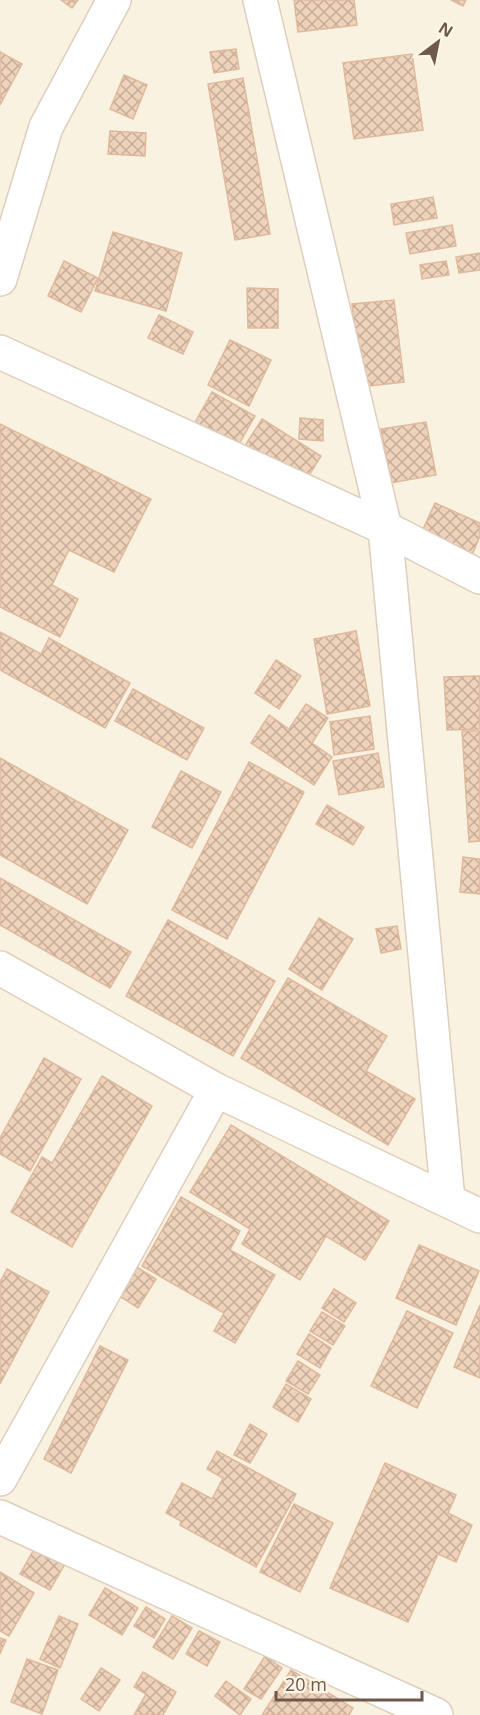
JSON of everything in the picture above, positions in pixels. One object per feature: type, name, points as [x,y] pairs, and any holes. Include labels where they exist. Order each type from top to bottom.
[{"type":"street","points":[[0,279],[46,127],[114,0]]},
{"type":"street","points":[[260,0],[385,528],[448,1200]]},
{"type":"street","points":[[0,352],[385,528],[480,578]]},
{"type":"street","points":[[0,968],[216,1090],[480,1216]]},
{"type":"street","points":[[0,1479],[216,1090]]},
{"type":"street","points":[[0,1517],[436,1715]]},
{"type":"building","points":[[61,0],[78,0],[72,8]]},
{"type":"building","points":[[294,0],[354,0],[357,25],[298,32]]},
{"type":"building","points":[[451,0],[466,0],[463,6]]},
{"type":"building","points":[[236,49],[239,69],[214,73],[210,52]]},
{"type":"building","points":[[0,52],[22,64],[0,105]]},
{"type":"building","points":[[412,54],[423,130],[354,139],[343,63]]},
{"type":"building","points":[[124,75],[147,85],[133,119],[110,109]]},
{"type":"building","points":[[243,78],[270,234],[235,240],[208,84]]},
{"type":"building","points":[[110,131],[146,133],[145,156],[108,154]]},
{"type":"building","points":[[433,197],[437,218],[394,225],[391,204]]},
{"type":"building","points":[[452,225],[456,246],[410,254],[406,233]]},
{"type":"building","points":[[113,232],[182,253],[166,311],[95,291]]},
{"type":"building","points":[[480,253],[480,270],[459,273],[456,257]]},
{"type":"building","points":[[64,261],[98,278],[81,312],[48,296]]},
{"type":"building","points":[[446,261],[449,275],[422,279],[420,265]]},
{"type":"building","points":[[247,288],[278,289],[278,328],[248,328]]},
{"type":"building","points":[[394,300],[404,382],[361,387],[352,304]]},
{"type":"building","points":[[159,315],[193,332],[183,354],[148,338]]},
{"type":"building","points":[[230,340],[271,360],[249,406],[208,385]]},
{"type":"building","points":[[212,392],[255,416],[230,460],[188,435]]},
{"type":"building","points":[[300,418],[323,420],[323,441],[299,439]]},
{"type":"building","points":[[262,419],[321,456],[300,490],[241,452]]},
{"type":"building","points":[[426,422],[436,475],[391,483],[381,429]]},
{"type":"building","points":[[0,424],[151,499],[114,572],[69,550],[52,585],[78,599],[60,637],[0,607]]},
{"type":"building","points":[[435,503],[480,523],[480,536],[463,576],[412,553]]},
{"type":"building","points":[[356,631],[370,706],[327,714],[314,639]]},
{"type":"building","points":[[0,632],[41,654],[49,638],[130,683],[105,728],[0,670]]},
{"type":"building","points":[[276,660],[301,676],[279,709],[255,693]]},
{"type":"building","points":[[480,676],[480,729],[447,730],[444,677]]},
{"type":"building","points":[[133,689],[204,728],[187,760],[115,721]]},
{"type":"building","points":[[306,704],[328,718],[312,743],[332,757],[314,785],[251,743],[269,715],[289,729]]},
{"type":"building","points":[[370,716],[374,749],[334,755],[330,722]]},
{"type":"building","points":[[462,731],[480,731],[480,841],[469,842]]},
{"type":"building","points":[[378,753],[384,787],[339,795],[333,761]]},
{"type":"building","points":[[0,758],[128,830],[87,904],[0,855]]},
{"type":"building","points":[[249,762],[304,792],[227,939],[172,910]]},
{"type":"building","points":[[181,771],[221,792],[192,848],[152,827]]},
{"type":"building","points":[[327,805],[364,827],[353,845],[316,824]]},
{"type":"building","points":[[463,857],[480,859],[480,894],[460,892]]},
{"type":"building","points":[[0,878],[131,952],[110,988],[0,925]]},
{"type":"building","points":[[319,918],[353,939],[322,990],[289,969]]},
{"type":"building","points":[[168,920],[275,981],[233,1056],[126,996]]},
{"type":"building","points":[[397,926],[401,949],[381,953],[376,929]]},
{"type":"building","points":[[288,978],[387,1036],[366,1071],[415,1099],[388,1145],[241,1058]]},
{"type":"building","points":[[44,1058],[81,1079],[30,1171],[0,1154],[0,1138]]},
{"type":"building","points":[[102,1076],[152,1106],[72,1247],[11,1212],[42,1157],[52,1163]]},
{"type":"building","points":[[231,1125],[389,1221],[365,1260],[326,1236],[300,1280],[242,1244],[250,1229],[190,1192]]},
{"type":"building","points":[[181,1197],[240,1231],[230,1250],[275,1275],[235,1343],[214,1331],[224,1313],[142,1266]]},
{"type":"building","points":[[419,1245],[479,1271],[456,1325],[396,1298]]},
{"type":"building","points":[[135,1266],[156,1279],[138,1308],[118,1295]]},
{"type":"building","points":[[7,1269],[49,1292],[0,1384],[0,1282]]},
{"type":"building","points":[[334,1289],[356,1303],[344,1322],[322,1308]]},
{"type":"building","points":[[480,1305],[480,1378],[454,1367]]},
{"type":"building","points":[[407,1311],[453,1333],[417,1408],[371,1386]]},
{"type":"building","points":[[322,1312],[345,1326],[333,1345],[310,1331]]},
{"type":"building","points":[[309,1334],[331,1348],[320,1368],[297,1354]]},
{"type":"building","points":[[100,1346],[128,1360],[71,1473],[44,1459]]},
{"type":"building","points":[[298,1361],[320,1375],[308,1394],[286,1381]]},
{"type":"building","points":[[286,1384],[311,1399],[298,1422],[273,1407]]},
{"type":"building","points":[[250,1424],[267,1434],[250,1463],[234,1455]]},
{"type":"building","points":[[217,1451],[296,1494],[256,1567],[180,1525],[181,1521],[166,1513],[182,1483],[212,1499],[223,1478],[207,1469]]},
{"type":"building","points":[[385,1463],[456,1495],[448,1513],[472,1525],[456,1562],[438,1554],[408,1622],[330,1588]]},
{"type":"building","points":[[294,1504],[333,1523],[300,1592],[260,1572]]},
{"type":"building","points":[[36,1546],[66,1562],[50,1590],[20,1574]]},
{"type":"building","points":[[0,1572],[34,1593],[9,1636],[0,1631]]},
{"type":"building","points":[[105,1588],[138,1608],[122,1635],[89,1615]]},
{"type":"building","points":[[146,1607],[165,1619],[154,1638],[134,1626]]},
{"type":"building","points":[[59,1616],[78,1624],[60,1668],[40,1659]]},
{"type":"building","points":[[172,1616],[192,1628],[173,1659],[153,1647]]},
{"type":"building","points":[[199,1631],[220,1642],[207,1666],[186,1654]]},
{"type":"building","points":[[0,1638],[6,1640],[0,1654]]},
{"type":"building","points":[[265,1656],[282,1668],[261,1699],[244,1689]]},
{"type":"building","points":[[27,1659],[58,1670],[42,1714],[11,1702]]},
{"type":"building","points":[[101,1668],[120,1680],[99,1711],[81,1699]]},
{"type":"building","points":[[291,1670],[353,1708],[349,1715],[262,1715]]},
{"type":"building","points":[[143,1672],[176,1692],[163,1715],[134,1715],[146,1694],[134,1687]]},
{"type":"building","points":[[226,1681],[251,1699],[240,1715],[215,1696]]}]
